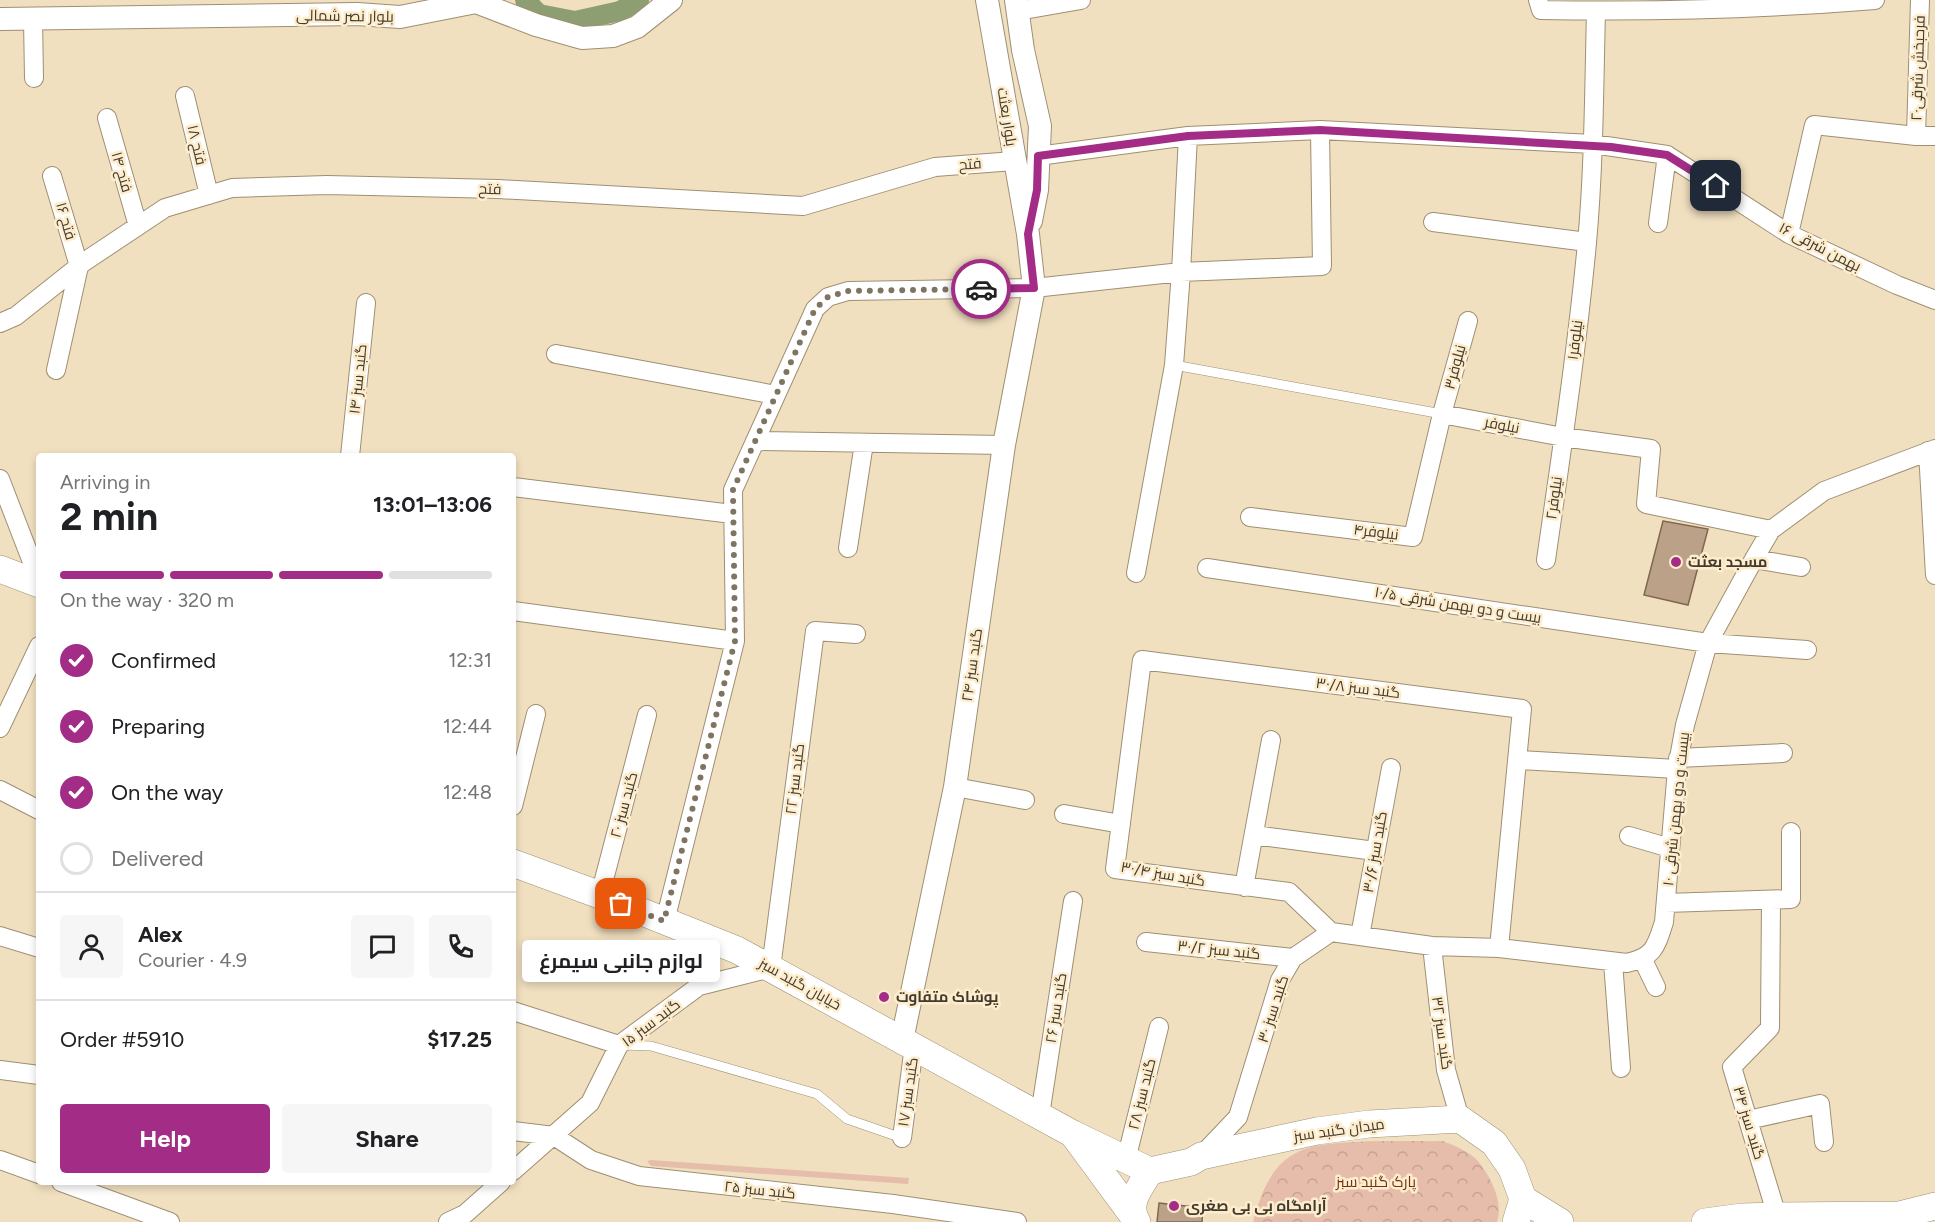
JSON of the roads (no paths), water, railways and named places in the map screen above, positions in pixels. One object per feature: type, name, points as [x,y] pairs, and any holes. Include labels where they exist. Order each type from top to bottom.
[{"type":"main road","points":[[0,569],[36,581]]},
{"type":"main road","name":"خیابان گنبد سبز","points":[[516,864],[737,950],[1073,1134],[1138,1165]]},
{"type":"main road","points":[[1460,1119],[1494,1143],[1512,1169],[1520,1211],[1560,1222]]},
{"type":"main road","name":"میدان گنبد سبز","points":[[1138,1165],[1191,1162],[1201,1156],[1317,1131],[1369,1124],[1460,1119]]},
{"type":"main road","name":"خیابان گنبد سبز","points":[[1073,1134],[1136,1220]]},
{"type":"main road","points":[[1136,1220],[1133,1199],[1138,1165]]},
{"type":"main road","points":[[1705,1222],[1742,1217],[1777,1216],[1855,1219],[1899,1215],[1935,1206]]},
{"type":"street","name":"بلوار نصر شمالی","points":[[0,20],[357,14],[400,17],[476,2],[536,25],[582,38],[613,36],[637,27],[671,0]]},
{"type":"street","name":"بلوار بعثت","points":[[987,0],[1028,234],[1034,288]]},
{"type":"street","points":[[1017,6],[1081,0]]},
{"type":"street","points":[[1540,5],[1596,11],[1875,0]]},
{"type":"street","name":"فرحبخش شرقی۲۰","points":[[1916,136],[1920,0]]},
{"type":"street","name":"بلوار بعثت","points":[[1017,6],[1023,50],[1040,126],[1037,190],[1028,234]]},
{"type":"street","name":"نیلوفر۱","points":[[1563,437],[1587,242],[1593,144],[1596,11]]},
{"type":"street","points":[[33,19],[34,78]]},
{"type":"street","name":"فتح ۱۸","points":[[185,96],[208,195]]},
{"type":"street","name":"فتح ۱۴","points":[[107,118],[138,226]]},
{"type":"street","points":[[1789,234],[1814,125],[1935,136]]},
{"type":"street","points":[[664,921],[735,641],[733,490],[815,309],[828,297],[848,291],[1034,288],[1181,272],[1322,266],[1320,130]]},
{"type":"street","name":"بهمن شرقی ۱۶","points":[[1038,156],[1188,136],[1320,130],[1593,144],[1667,155],[1789,234],[1897,285],[1935,300]]},
{"type":"street","points":[[1136,573],[1174,365],[1188,136]]},
{"type":"street","points":[[1658,223],[1667,155]]},
{"type":"street","name":"فتح","points":[[0,323],[16,316],[79,266],[165,208],[232,188],[327,185],[498,189],[803,206],[935,167],[1014,161]]},
{"type":"street","name":"فتح ۱۶","points":[[52,176],[79,266]]},
{"type":"street","points":[[1433,222],[1587,242]]},
{"type":"street","points":[[56,370],[79,266]]},
{"type":"street","name":"گنبد سبز ۲۴","points":[[908,1043],[955,787],[1004,445],[1034,288]]},
{"type":"street","name":"گنبد سبز ۱۴","points":[[350,453],[366,303]]},
{"type":"street","name":"نیلوفر۳","points":[[1442,414],[1468,321]]},
{"type":"street","points":[[556,354],[776,395]]},
{"type":"street","name":"نیلوفر","points":[[1442,414],[1563,437],[1651,449],[1646,504],[1771,530]]},
{"type":"street","name":"نیلوفر۴","points":[[1250,517],[1413,537],[1442,414]]},
{"type":"street","name":"نیلوفر۲","points":[[1546,560],[1563,437]]},
{"type":"street","points":[[755,441],[1004,445]]},
{"type":"street","points":[[848,548],[864,443]]},
{"type":"street","points":[[1932,450],[1935,575]]},
{"type":"street","name":"بیست و دو بهمن شرقی ۱۰","points":[[1643,960],[1658,941],[1664,922],[1678,763],[1685,724],[1708,643],[1771,530],[1824,491],[1932,450]]},
{"type":"street","points":[[0,479],[36,574]]},
{"type":"street","points":[[516,487],[732,514]]},
{"type":"street","points":[[1754,560],[1801,567]]},
{"type":"street","name":"بیست و دو بهمن شرقی ۱۰/۵","points":[[1207,568],[1708,643],[1806,650]]},
{"type":"street","points":[[516,611],[735,641]]},
{"type":"street","name":"گنبد سبز ۲۲","points":[[771,968],[815,631],[856,634]]},
{"type":"street","points":[[0,728],[36,652]]},
{"type":"street","name":"گنبد سبز ۳۰/۸","points":[[1142,660],[1522,709],[1518,760]]},
{"type":"street","name":"گنبد سبز ۳۰/۴","points":[[1142,660],[1115,869],[1288,892],[1331,932]]},
{"type":"street","points":[[516,794],[536,714]]},
{"type":"street","name":"گنبد سبز ۲۰","points":[[600,895],[647,716]]},
{"type":"street","points":[[1244,887],[1271,740]]},
{"type":"street","points":[[1499,948],[1518,760],[1678,763],[1783,753]]},
{"type":"street","name":"گنبد سبز ۳۰/۶","points":[[1360,936],[1391,768]]},
{"type":"street","points":[[955,787],[1025,800]]},
{"type":"street","points":[[0,790],[36,808]]},
{"type":"street","points":[[1064,814],[1121,824]]},
{"type":"street","points":[[1666,903],[1791,899],[1791,832]]},
{"type":"street","points":[[1254,835],[1376,851]]},
{"type":"street","points":[[1629,836],[1670,848]]},
{"type":"street","name":"گنبد سبز ۳۴","points":[[1771,900],[1770,1028],[1732,1067],[1777,1216]]},
{"type":"street","name":"گنبد سبز ۲۶","points":[[1040,1115],[1073,902]]},
{"type":"street","points":[[1331,932],[1432,946],[1499,948],[1627,963],[1643,960],[1656,987]]},
{"type":"street","name":"گنبد سبز ۳۰","points":[[1201,1156],[1238,1117],[1280,980],[1293,958],[1331,932]]},
{"type":"street","points":[[0,936],[36,947]]},
{"type":"street","name":"گنبد سبز ۳۰/۲","points":[[1146,942],[1293,958]]},
{"type":"street","name":"گنبد سبز ۳۲","points":[[1432,946],[1446,1070],[1460,1119]]},
{"type":"street","points":[[1613,962],[1621,1068]]},
{"type":"street","name":"گنبد سبز ۱۵","points":[[516,1168],[590,1103],[619,1045],[699,986],[771,968]]},
{"type":"street","points":[[516,1012],[619,1045]]},
{"type":"street","name":"گنبد سبز ۲۸","points":[[1138,1165],[1159,1027]]},
{"type":"street","name":"گنبد سبز ۱۷","points":[[902,1138],[908,1043]]},
{"type":"street","points":[[0,1070],[36,1075]]},
{"type":"street","points":[[1748,1120],[1820,1104],[1824,1142]]},
{"type":"street","name":"گنبد سبز ۲۵","points":[[516,1131],[554,1136],[591,1160],[639,1176],[893,1204],[1017,1222]]},
{"type":"street","points":[[0,1160],[36,1173]]},
{"type":"street","points":[[69,1185],[170,1222]]},
{"type":"street","points":[[448,1222],[465,1214],[498,1185]]},
{"type":"lane","name":"نیلوفر","points":[[1174,365],[1442,414]]},
{"type":"lane","points":[[619,1045],[651,1047],[817,1094],[847,1119],[902,1138]]},
{"type":"waterway","points":[[525,0],[539,14],[575,21],[620,11],[639,0]]},
{"type":"place","name":"مسجد بعثت","points":[[1676,562]]},
{"type":"place","name":"لوازم جانبی سیمرغ","points":[[621,904]]},
{"type":"place","name":"پوشاک متفاوت","points":[[884,997]]},
{"type":"place","name":"آرامگاه بی بی صغری","points":[[1174,1206]]},
{"type":"park label","name":"پارک گنبد سبز","points":[[1376,1182]]}]
